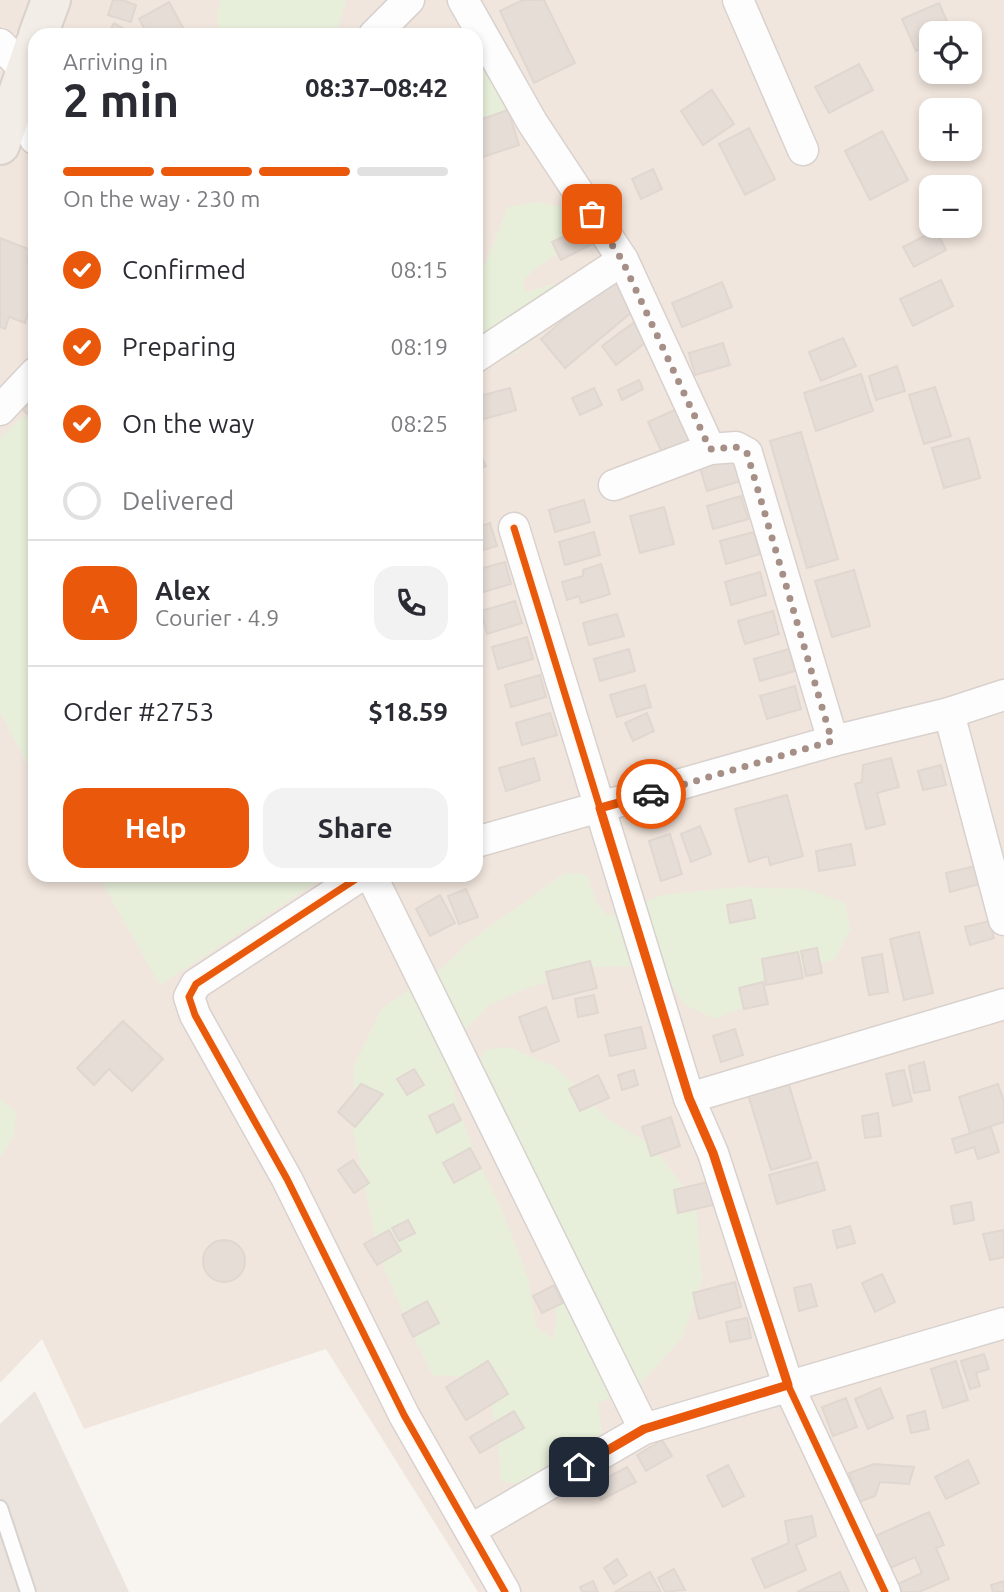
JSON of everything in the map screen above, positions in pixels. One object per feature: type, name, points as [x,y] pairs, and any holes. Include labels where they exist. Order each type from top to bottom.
[{"type":"main road","points":[[37,28],[51,0]]},
{"type":"main road","points":[[0,145],[23,58]]},
{"type":"street","points":[[381,28],[409,0]]},
{"type":"street","points":[[463,0],[479,28]]},
{"type":"street","points":[[738,0],[803,150]]},
{"type":"street","points":[[483,35],[532,122],[622,260],[710,449]]},
{"type":"street","points":[[23,58],[28,92]]},
{"type":"street","points":[[483,352],[622,260]]},
{"type":"street","points":[[0,410],[28,380]]},
{"type":"street","points":[[614,485],[710,449],[736,447],[747,453],[832,741]]},
{"type":"street","points":[[514,528],[689,1098],[713,1153],[788,1385],[885,1592]]},
{"type":"street","points":[[483,840],[832,741],[949,713],[1004,695]]},
{"type":"street","points":[[949,713],[1004,920]]},
{"type":"street","points":[[351,882],[196,984],[189,997],[195,1015],[287,1179],[404,1415],[505,1592]]},
{"type":"street","points":[[374,882],[644,1429]]},
{"type":"street","points":[[689,1098],[1004,1003]]},
{"type":"street","points":[[470,1530],[644,1429],[1004,1323]]},
{"type":"lane","points":[[0,1507],[29,1592]]},
{"type":"shaded area","points":[[0,0],[1004,0],[1004,1592],[478,1592],[326,1349],[84,1429],[42,1339],[0,1383]]},
{"type":"shaded area","points":[[35,1391],[129,1592],[0,1592],[0,1424]]},
{"type":"green space","points":[[220,0],[346,0],[338,28],[219,28],[217,18]]},
{"type":"green space","points":[[483,69],[494,70],[505,96],[502,125],[483,140]]},
{"type":"green space","points":[[537,202],[569,208],[574,232],[563,250],[531,272],[523,282],[526,293],[548,285],[573,282],[568,314],[515,353],[494,361],[483,352],[483,268],[508,207]]},
{"type":"green space","points":[[23,416],[28,421],[28,766],[0,712],[0,439]]},
{"type":"green space","points":[[565,873],[587,874],[596,902],[608,916],[662,895],[739,887],[807,889],[845,903],[850,930],[835,959],[764,981],[751,1004],[715,1019],[684,1004],[666,976],[642,966],[592,967],[527,988],[488,1006],[458,1037],[449,1067],[458,1107],[474,1152],[503,1213],[529,1281],[536,1327],[553,1339],[557,1316],[548,1250],[475,1075],[485,1050],[509,1047],[556,1067],[608,1119],[653,1146],[696,1205],[702,1281],[682,1338],[638,1386],[598,1403],[602,1432],[586,1457],[554,1491],[501,1481],[490,1393],[466,1377],[433,1375],[417,1344],[379,1256],[353,1130],[354,1066],[382,1008],[441,969],[471,940]]},
{"type":"green space","points":[[102,882],[317,882],[160,985]]},
{"type":"green space","points":[[0,1099],[16,1112],[14,1135],[0,1157]]},
{"type":"building","points":[[113,0],[123,0],[136,5],[131,22],[108,15]]},
{"type":"building","points":[[523,0],[544,0],[575,63],[534,83],[500,11]]},
{"type":"building","points":[[169,2],[183,28],[144,28],[139,19]]},
{"type":"building","points":[[939,3],[947,21],[919,21],[919,50],[916,51],[902,19]]},
{"type":"building","points":[[859,64],[873,90],[829,113],[815,87]]},
{"type":"building","points":[[712,90],[734,124],[703,145],[681,111]]},
{"type":"building","points":[[508,110],[519,145],[483,157],[483,119]]},
{"type":"building","points":[[749,128],[775,179],[745,195],[719,144]]},
{"type":"building","points":[[882,131],[908,180],[870,200],[845,151]]},
{"type":"building","points":[[653,169],[662,189],[641,199],[632,179]]},
{"type":"building","points":[[584,227],[592,244],[561,260],[552,242]]},
{"type":"building","points":[[0,238],[28,249],[28,314],[25,323],[9,317],[5,329],[0,327]]},
{"type":"building","points":[[920,238],[940,238],[946,250],[914,267],[903,247]]},
{"type":"building","points":[[615,276],[639,306],[565,368],[541,339]]},
{"type":"building","points":[[941,280],[953,306],[913,326],[900,299]]},
{"type":"building","points":[[722,282],[732,307],[682,327],[672,303]]},
{"type":"building","points":[[640,318],[654,336],[616,365],[602,346]]},
{"type":"building","points":[[843,338],[856,366],[821,381],[809,352]]},
{"type":"building","points":[[723,343],[730,365],[695,375],[689,353]]},
{"type":"building","points":[[897,366],[905,391],[876,400],[869,376]]},
{"type":"building","points":[[861,374],[873,411],[816,431],[804,393]]},
{"type":"building","points":[[639,380],[643,389],[622,400],[618,390]]},
{"type":"building","points":[[935,387],[951,436],[924,444],[909,395]]},
{"type":"building","points":[[510,388],[516,410],[483,419],[483,395]]},
{"type":"building","points":[[594,388],[602,405],[580,415],[572,398]]},
{"type":"building","points":[[681,407],[696,440],[663,455],[648,422]]},
{"type":"building","points":[[801,432],[838,559],[807,568],[770,441]]},
{"type":"building","points":[[969,438],[980,478],[944,488],[932,448]]},
{"type":"building","points":[[735,458],[741,481],[707,491],[700,468]]},
{"type":"building","points":[[741,496],[748,519],[713,529],[707,506]]},
{"type":"building","points":[[584,500],[590,522],[555,532],[549,510]]},
{"type":"building","points":[[664,507],[674,544],[640,553],[630,516]]},
{"type":"building","points":[[490,523],[497,546],[483,550],[483,526]]},
{"type":"building","points":[[594,532],[600,555],[565,565],[559,542]]},
{"type":"building","points":[[754,532],[760,554],[726,564],[720,541]]},
{"type":"building","points":[[505,562],[511,584],[483,592],[483,568]]},
{"type":"building","points":[[601,564],[610,594],[581,603],[579,596],[567,600],[562,582],[583,576],[583,570]]},
{"type":"building","points":[[854,570],[870,626],[832,637],[815,581]]},
{"type":"building","points":[[760,572],[766,595],[731,605],[725,582]]},
{"type":"building","points":[[515,601],[522,623],[487,634],[483,610]]},
{"type":"building","points":[[773,611],[779,634],[745,644],[738,621]]},
{"type":"building","points":[[617,614],[624,636],[589,645],[583,623]]},
{"type":"building","points":[[527,637],[533,659],[498,669],[492,647]]},
{"type":"building","points":[[629,649],[635,671],[600,681],[594,659]]},
{"type":"building","points":[[789,649],[795,671],[760,681],[754,659]]},
{"type":"building","points":[[540,675],[546,697],[511,707],[505,685]]},
{"type":"building","points":[[645,685],[651,707],[617,717],[610,695]]},
{"type":"building","points":[[795,686],[801,709],[767,719],[760,696]]},
{"type":"building","points":[[550,713],[557,735],[522,745],[516,723]]},
{"type":"building","points":[[647,713],[654,731],[633,741],[625,723]]},
{"type":"building","points":[[534,758],[540,780],[506,791],[499,768]]},
{"type":"building","points":[[891,758],[899,787],[877,793],[885,824],[866,829],[855,784],[862,782],[863,765]]},
{"type":"building","points":[[941,765],[946,785],[923,790],[918,771]]},
{"type":"building","points":[[787,795],[803,856],[770,865],[768,856],[749,862],[735,809]]},
{"type":"building","points":[[700,826],[711,854],[691,862],[681,834]]},
{"type":"building","points":[[670,834],[682,874],[661,881],[649,841]]},
{"type":"building","points":[[851,844],[855,865],[819,871],[816,851]]},
{"type":"building","points":[[983,864],[987,882],[950,892],[946,873]]},
{"type":"building","points":[[466,889],[478,917],[459,924],[448,896]]},
{"type":"building","points":[[440,895],[455,923],[430,936],[416,909]]},
{"type":"building","points":[[751,900],[755,918],[730,923],[727,905]]},
{"type":"building","points":[[989,921],[994,938],[970,945],[965,927]]},
{"type":"building","points":[[919,932],[933,993],[904,1000],[890,939]]},
{"type":"building","points":[[817,948],[822,973],[806,976],[801,951]]},
{"type":"building","points":[[798,952],[803,978],[766,985],[762,959]]},
{"type":"building","points":[[882,954],[888,992],[869,995],[862,958]]},
{"type":"building","points":[[590,961],[597,988],[553,999],[546,972]]},
{"type":"building","points":[[763,982],[768,1004],[744,1009],[739,988]]},
{"type":"building","points":[[594,995],[598,1013],[578,1017],[575,999]]},
{"type":"building","points":[[546,1007],[559,1041],[532,1052],[519,1017]]},
{"type":"building","points":[[123,1021],[163,1059],[132,1091],[109,1069],[94,1085],[77,1068]]},
{"type":"building","points":[[641,1027],[646,1048],[610,1056],[605,1035]]},
{"type":"building","points":[[735,1029],[743,1055],[721,1062],[713,1036]]},
{"type":"building","points":[[924,1062],[930,1090],[914,1093],[909,1066]]},
{"type":"building","points":[[414,1069],[424,1085],[407,1095],[397,1079]]},
{"type":"building","points":[[634,1070],[638,1085],[622,1090],[618,1075]]},
{"type":"building","points":[[904,1070],[912,1101],[893,1106],[886,1074]]},
{"type":"building","points":[[598,1075],[609,1098],[580,1111],[569,1089]]},
{"type":"building","points":[[787,1078],[811,1158],[771,1170],[747,1091]]},
{"type":"building","points":[[361,1084],[383,1094],[355,1127],[338,1112]]},
{"type":"building","points":[[998,1084],[1004,1102],[1004,1122],[970,1133],[959,1097]]},
{"type":"building","points":[[453,1104],[461,1120],[437,1133],[429,1116]]},
{"type":"building","points":[[878,1113],[881,1136],[865,1138],[862,1116]]},
{"type":"building","points":[[671,1117],[680,1146],[651,1156],[642,1127]]},
{"type":"building","points":[[991,1127],[999,1152],[978,1159],[974,1147],[956,1153],[952,1139]]},
{"type":"building","points":[[470,1148],[481,1168],[454,1183],[443,1163]]},
{"type":"building","points":[[353,1160],[369,1183],[354,1193],[338,1170]]},
{"type":"building","points":[[817,1162],[825,1190],[777,1204],[769,1175]]},
{"type":"building","points":[[708,1182],[713,1205],[678,1213],[674,1190]]},
{"type":"building","points":[[971,1202],[974,1220],[954,1224],[951,1206]]},
{"type":"building","points":[[408,1220],[415,1233],[399,1241],[392,1228]]},
{"type":"building","points":[[850,1226],[855,1243],[837,1248],[833,1231]]},
{"type":"building","points":[[389,1230],[401,1251],[377,1265],[364,1244]]},
{"type":"building","points":[[1004,1230],[1004,1257],[990,1260],[983,1234]]},
{"type":"building","points":[[224,1240],[239,1246],[245,1261],[239,1276],[224,1282],[209,1276],[203,1261],[209,1246]]},
{"type":"building","points":[[882,1274],[895,1302],[875,1312],[862,1283]]},
{"type":"building","points":[[735,1282],[741,1307],[699,1319],[693,1293]]},
{"type":"building","points":[[811,1284],[817,1306],[799,1311],[794,1288]]},
{"type":"building","points":[[554,1285],[563,1303],[542,1313],[533,1296]]},
{"type":"building","points":[[427,1301],[439,1323],[413,1337],[402,1315]]},
{"type":"building","points":[[747,1318],[751,1338],[730,1342],[726,1322]]},
{"type":"building","points":[[984,1354],[989,1369],[976,1373],[980,1386],[970,1389],[961,1361]]},
{"type":"building","points":[[488,1361],[508,1394],[466,1420],[446,1387]]},
{"type":"building","points":[[956,1361],[968,1400],[943,1408],[931,1369]]},
{"type":"building","points":[[880,1388],[893,1418],[868,1429],[855,1399]]},
{"type":"building","points":[[846,1398],[857,1427],[833,1436],[822,1407]]},
{"type":"building","points":[[514,1411],[524,1428],[480,1453],[470,1437]]},
{"type":"building","points":[[925,1411],[929,1429],[911,1433],[907,1416]]},
{"type":"building","points":[[662,1440],[672,1456],[646,1471],[637,1455]]},
{"type":"building","points":[[968,1460],[979,1483],[946,1499],[935,1477]]},
{"type":"building","points":[[874,1464],[914,1467],[909,1484],[880,1482],[875,1496],[859,1502],[849,1473]]},
{"type":"building","points":[[728,1465],[744,1496],[723,1507],[707,1476]]},
{"type":"building","points":[[627,1467],[636,1482],[601,1500],[593,1485]]},
{"type":"building","points":[[929,1512],[944,1545],[936,1548],[949,1579],[919,1592],[902,1592],[898,1584],[922,1573],[915,1557],[886,1570],[871,1538]]},
{"type":"building","points":[[812,1516],[816,1536],[796,1545],[806,1570],[765,1588],[752,1559],[789,1543],[785,1521]]},
{"type":"building","points":[[617,1559],[627,1575],[614,1584],[604,1568]]},
{"type":"building","points":[[674,1569],[685,1590],[665,1592],[658,1578]]},
{"type":"building","points":[[650,1572],[661,1592],[615,1592]]},
{"type":"building","points":[[840,1572],[849,1592],[797,1592]]},
{"type":"building","points":[[593,1581],[598,1592],[582,1592],[580,1587]]},
{"type":"building","points":[[1004,1581],[1004,1592],[993,1592],[991,1585]]},
{"type":"cycle path","points":[[514,528],[689,1098],[713,1153],[788,1385],[885,1592]]},
{"type":"cycle path","points":[[351,882],[196,984],[189,997],[195,1015],[287,1179],[404,1415],[505,1592]]},
{"type":"way so far","points":[[592,214],[622,260],[710,449],[736,447],[747,453],[832,741],[651,794]]},
{"type":"route","points":[[579,1467],[644,1429],[788,1385],[713,1153],[689,1098],[600,808],[651,794]]}]
